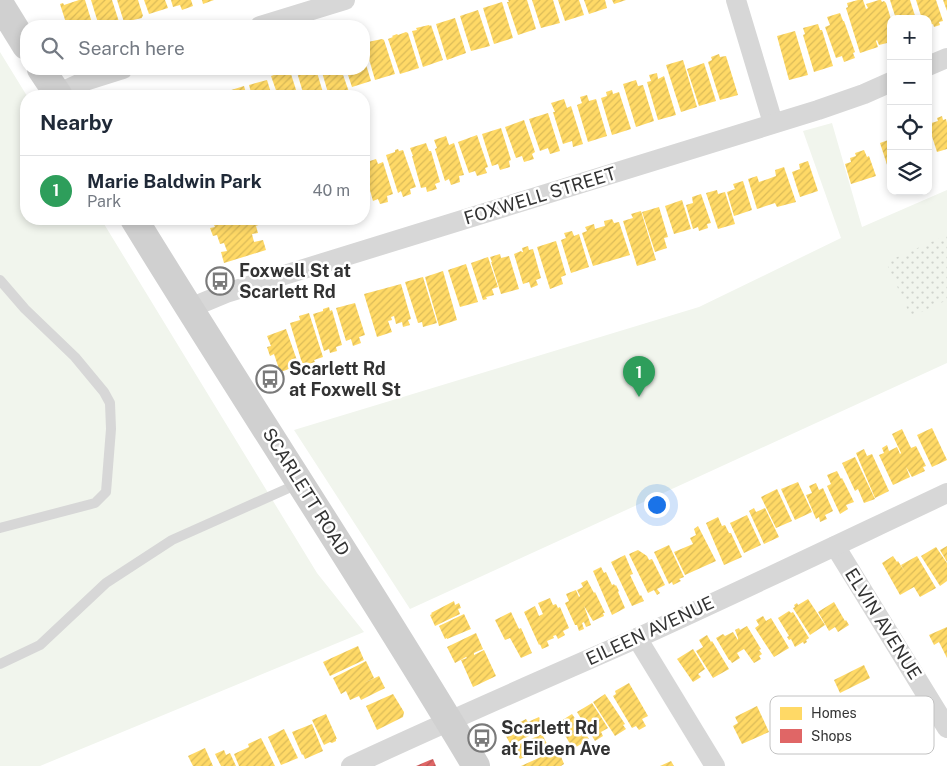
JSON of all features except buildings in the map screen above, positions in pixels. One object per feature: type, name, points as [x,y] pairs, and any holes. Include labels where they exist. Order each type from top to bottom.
[{"type":"main road","points":[[0,4],[20,36]]},
{"type":"main road","points":[[45,75],[55,90]]},
{"type":"main road","name":"SCARLETT ROAD","points":[[138,225],[476,766]]},
{"type":"street","points":[[280,20],[345,0]]},
{"type":"street","points":[[736,0],[773,123]]},
{"type":"street","points":[[932,64],[947,58]]},
{"type":"street","points":[[68,90],[85,81],[104,75]]},
{"type":"street","name":"FOXWELL STREET","points":[[190,308],[226,293],[818,110],[887,84]]},
{"type":"street","name":"EILEEN AVENUE","points":[[351,766],[449,720],[478,709],[637,638],[947,493]]},
{"type":"street","name":"ELVIN AVENUE","points":[[835,546],[927,696]]},
{"type":"street","points":[[637,638],[715,766]]},
{"type":"street","name":"ELVIN AVENUE","points":[[934,707],[947,728]]},
{"type":"lane","points":[[0,280],[25,309],[75,358],[104,392],[110,403],[111,429],[106,492],[95,503],[0,528]]},
{"type":"lane","points":[[0,664],[40,645],[106,583],[172,540],[300,483]]},
{"type":"shaded area","points":[[0,52],[23,90],[20,90],[20,225],[105,225],[317,573],[364,632],[40,766],[0,766]]},
{"type":"shaded area","points":[[832,123],[862,227],[947,190],[947,363],[410,609],[294,430],[699,307],[841,238],[803,131]]},
{"type":"shaded area","points":[[947,235],[947,300],[911,317],[886,262]]},
{"type":"place","name":"Foxwell St at Scarlett Rd","points":[[220,281]]},
{"type":"place","name":"Scarlett Rd at Foxwell St","points":[[270,379]]},
{"type":"place","name":"Marie Baldwin Park","points":[[639,397]]},
{"type":"place","name":"Scarlett Rd at Eileen Ave","points":[[482,738]]}]
